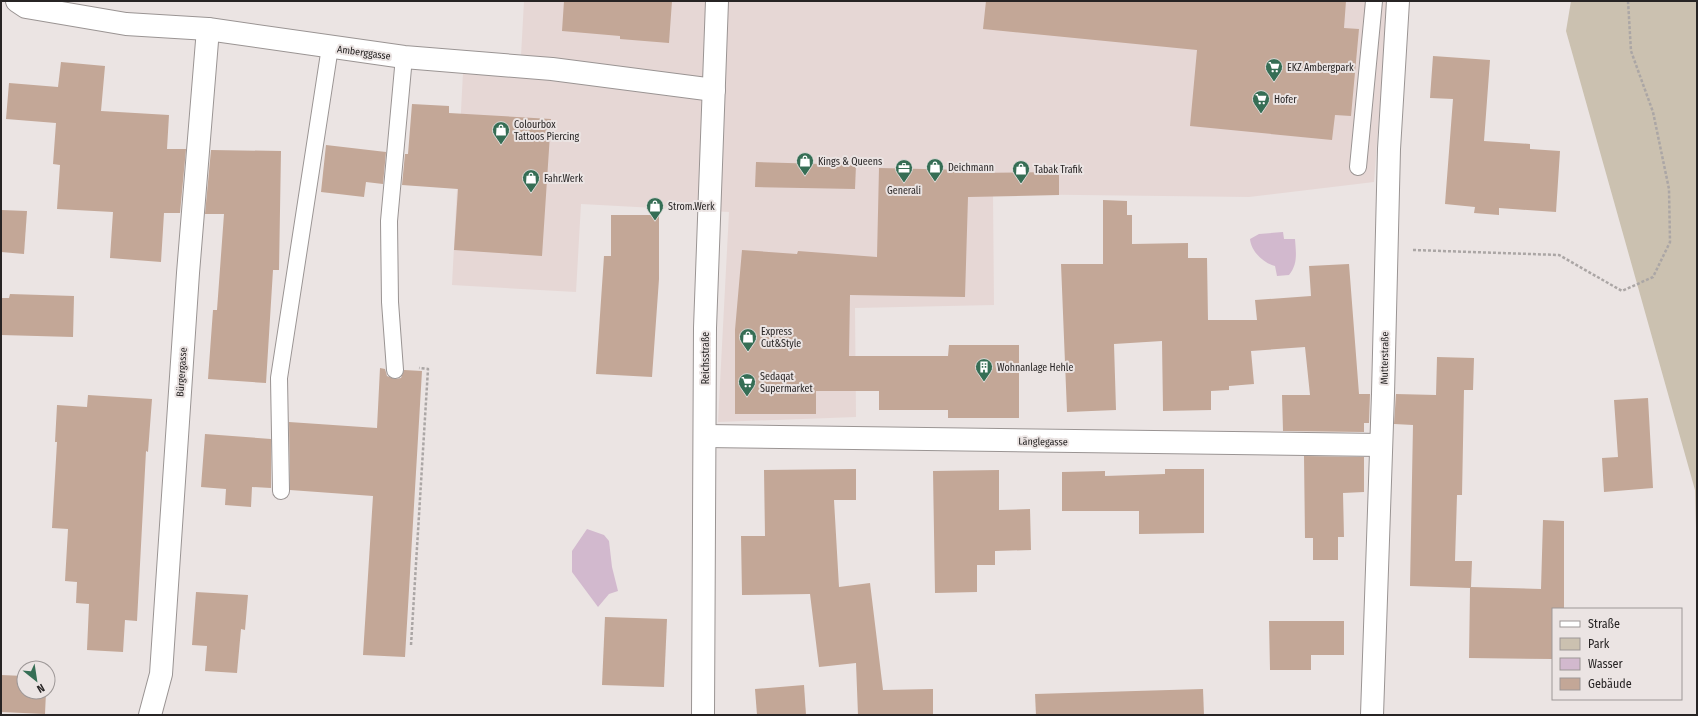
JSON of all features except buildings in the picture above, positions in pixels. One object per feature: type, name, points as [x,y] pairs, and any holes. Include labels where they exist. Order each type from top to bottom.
[{"type":"street","name":"Amberggasse","points":[[17,1],[26,7],[126,24],[208,29],[404,58],[552,69],[714,90]]},
{"type":"street","name":"Reichsstraße","points":[[704,715],[703,560],[705,328],[717,1]]},
{"type":"street","name":"Mutterstraße","points":[[1372,715],[1389,149],[1398,1]]},
{"type":"street","name":"Bürgergasse","points":[[150,715],[161,674],[188,273],[208,29]]},
{"type":"street","name":"Länglegasse","points":[[705,436],[1381,445]]},
{"type":"lane","points":[[1358,167],[1374,1]]},
{"type":"lane","points":[[281,491],[279,378],[330,47]]},
{"type":"lane","points":[[395,370],[390,302],[389,221],[404,58]]},
{"type":"path","points":[[1386,249],[1559,255],[1622,291],[1653,277],[1670,242],[1669,189],[1653,112],[1631,51],[1628,1]]},
{"type":"path","points":[[411,645],[428,369],[414,368]]},
{"type":"shaded area","points":[[524,1],[1388,1],[1374,182],[1249,197],[993,194],[994,305],[855,308],[856,417],[718,422],[729,212],[581,204],[576,292],[452,285],[464,53],[521,56]]},
{"type":"green space","points":[[1571,1],[1697,1],[1697,565],[1695,490],[1566,31]]},
{"type":"water","points":[[1283,232],[1284,239],[1295,239],[1296,258],[1294,267],[1289,275],[1277,276],[1275,266],[1258,256],[1250,239],[1259,234]]},
{"type":"water","points":[[587,529],[604,535],[609,541],[612,567],[618,591],[609,594],[598,607],[572,572],[572,551]]},
{"type":"place","name":"EKZ Ambergpark","points":[[1274,82]]},
{"type":"place","name":"Hofer","points":[[1261,114]]},
{"type":"place","name":"Colourbox Tattoos Piercing","points":[[501,145]]},
{"type":"place","name":"Kings & Queens","points":[[805,176]]},
{"type":"place","name":"Deichmann","points":[[935,182]]},
{"type":"place","name":"Generali","points":[[904,183]]},
{"type":"place","name":"Tabak Trafik","points":[[1021,184]]},
{"type":"place","name":"Fahr.Werk","points":[[531,193]]},
{"type":"place","name":"Strom.Werk","points":[[655,221]]},
{"type":"place","name":"Express Cut&Style","points":[[748,352]]},
{"type":"place","name":"Wohnanlage Hehle","points":[[984,382]]},
{"type":"place","name":"Sedaqat Supermarket","points":[[747,397]]}]
